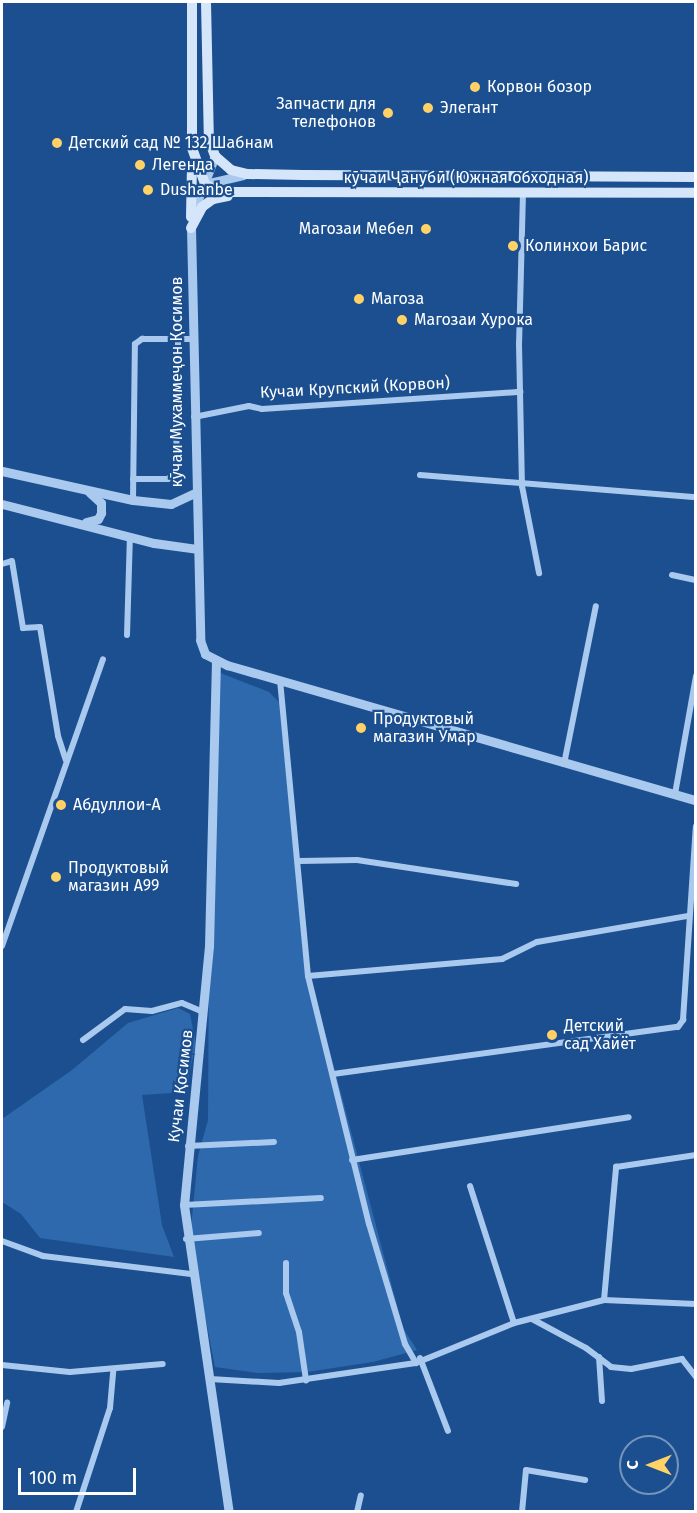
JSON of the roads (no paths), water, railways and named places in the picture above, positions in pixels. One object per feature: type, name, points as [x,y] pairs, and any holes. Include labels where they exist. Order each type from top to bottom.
[{"type":"main road","points":[[191,222],[192,2]]},
{"type":"main road","points":[[206,2],[209,140],[215,156],[231,170],[247,174]]},
{"type":"main road","points":[[192,148],[205,184],[219,192],[237,194]]},
{"type":"main road","name":"кӯчаи Ҷанубӣ (Южная обходная)","points":[[247,174],[696,177]]},
{"type":"main road","name":"кӯчаи Ҷанубӣ (Южная обходная)","points":[[237,194],[696,193]]},
{"type":"main road","points":[[191,222],[202,207],[213,199],[237,194]]},
{"type":"street","name":"кӯчаи Мухаммеҷон Қосимов","points":[[2,471],[133,501],[171,504],[195,493],[191,222],[215,156]]},
{"type":"street","points":[[205,184],[247,174]]},
{"type":"street","points":[[523,193],[520,392],[522,486],[527,527],[538,573]]},
{"type":"street","points":[[133,501],[135,345],[142,339],[192,339]]},
{"type":"street","points":[[133,479],[168,479],[176,471],[178,339]]},
{"type":"street","name":"Кучаи Крупский (Корвон)","points":[[193,417],[249,406],[262,409],[520,392]]},
{"type":"street","points":[[420,475],[522,486],[696,497]]},
{"type":"street","points":[[80,522],[90,522],[101,513],[101,503],[89,491]]},
{"type":"street","points":[[195,493],[200,640],[205,654],[216,660],[280,680],[564,764],[696,800]]},
{"type":"street","points":[[2,504],[130,536],[197,549]]},
{"type":"street","points":[[127,635],[130,536]]},
{"type":"street","points":[[2,564],[12,561],[23,628],[40,627],[58,736],[66,761]]},
{"type":"street","points":[[672,575],[696,580]]},
{"type":"street","points":[[564,764],[596,606]]},
{"type":"street","points":[[2,945],[104,660]]},
{"type":"street","name":"Кучаи Қосимов","points":[[216,660],[204,1012],[188,1146],[184,1205],[191,1274],[210,1379],[229,1512]]},
{"type":"street","points":[[675,794],[696,676]]},
{"type":"street","points":[[280,680],[300,861],[308,976],[352,1160],[405,1344],[418,1360],[448,1431]]},
{"type":"street","points":[[333,1074],[487,1050],[671,1030],[683,1020],[687,916],[696,826]]},
{"type":"street","points":[[300,861],[357,860],[516,884]]},
{"type":"street","points":[[308,976],[502,959],[537,942],[687,916]]},
{"type":"street","points":[[83,1040],[124,1009],[152,1011],[182,1003],[204,1012]]},
{"type":"street","points":[[352,1160],[629,1117]]},
{"type":"street","points":[[188,1146],[274,1142]]},
{"type":"street","points":[[604,1300],[616,1167],[696,1155]]},
{"type":"street","points":[[470,1186],[514,1323]]},
{"type":"street","points":[[184,1205],[321,1198]]},
{"type":"street","points":[[186,1239],[259,1233]]},
{"type":"street","points":[[2,1241],[44,1256],[191,1274]]},
{"type":"street","points":[[286,1263],[286,1293],[299,1332],[306,1380]]},
{"type":"street","points":[[210,1379],[279,1383],[418,1360],[463,1346],[514,1323],[604,1300],[696,1304]]},
{"type":"street","points":[[531,1319],[611,1367],[623,1368],[685,1360],[696,1377]]},
{"type":"street","points":[[598,1358],[602,1401]]},
{"type":"street","points":[[2,1365],[70,1372],[163,1364]]},
{"type":"street","points":[[76,1512],[110,1408],[113,1370]]},
{"type":"street","points":[[2,1427],[7,1403]]},
{"type":"street","points":[[522,1512],[526,1470],[585,1480]]},
{"type":"street","points":[[357,1512],[361,1495]]},
{"type":"place","name":"Корвон бозор","points":[[475,87]]},
{"type":"place","name":"Элегант","points":[[428,108]]},
{"type":"place","name":"Запчасти для телефонов","points":[[388,113]]},
{"type":"place","name":"Детский сад № 132 Шабнам","points":[[57,143]]},
{"type":"place","name":"Легенда","points":[[140,165]]},
{"type":"place","name":"Dushanbe","points":[[148,190]]},
{"type":"place","name":"Магозаи Мебел","points":[[426,229]]},
{"type":"place","name":"Колинхои Барис","points":[[513,246]]},
{"type":"place","name":"Магоза","points":[[359,299]]},
{"type":"place","name":"Магозаи Хурока","points":[[402,320]]},
{"type":"place","name":"Продуктовый магазин Умар","points":[[361,728]]},
{"type":"place","name":"Абдуллои-А","points":[[61,805]]},
{"type":"place","name":"Продуктовый магазин А99","points":[[56,877]]},
{"type":"place","name":"Детский сад Хайёт","points":[[552,1035]]}]
